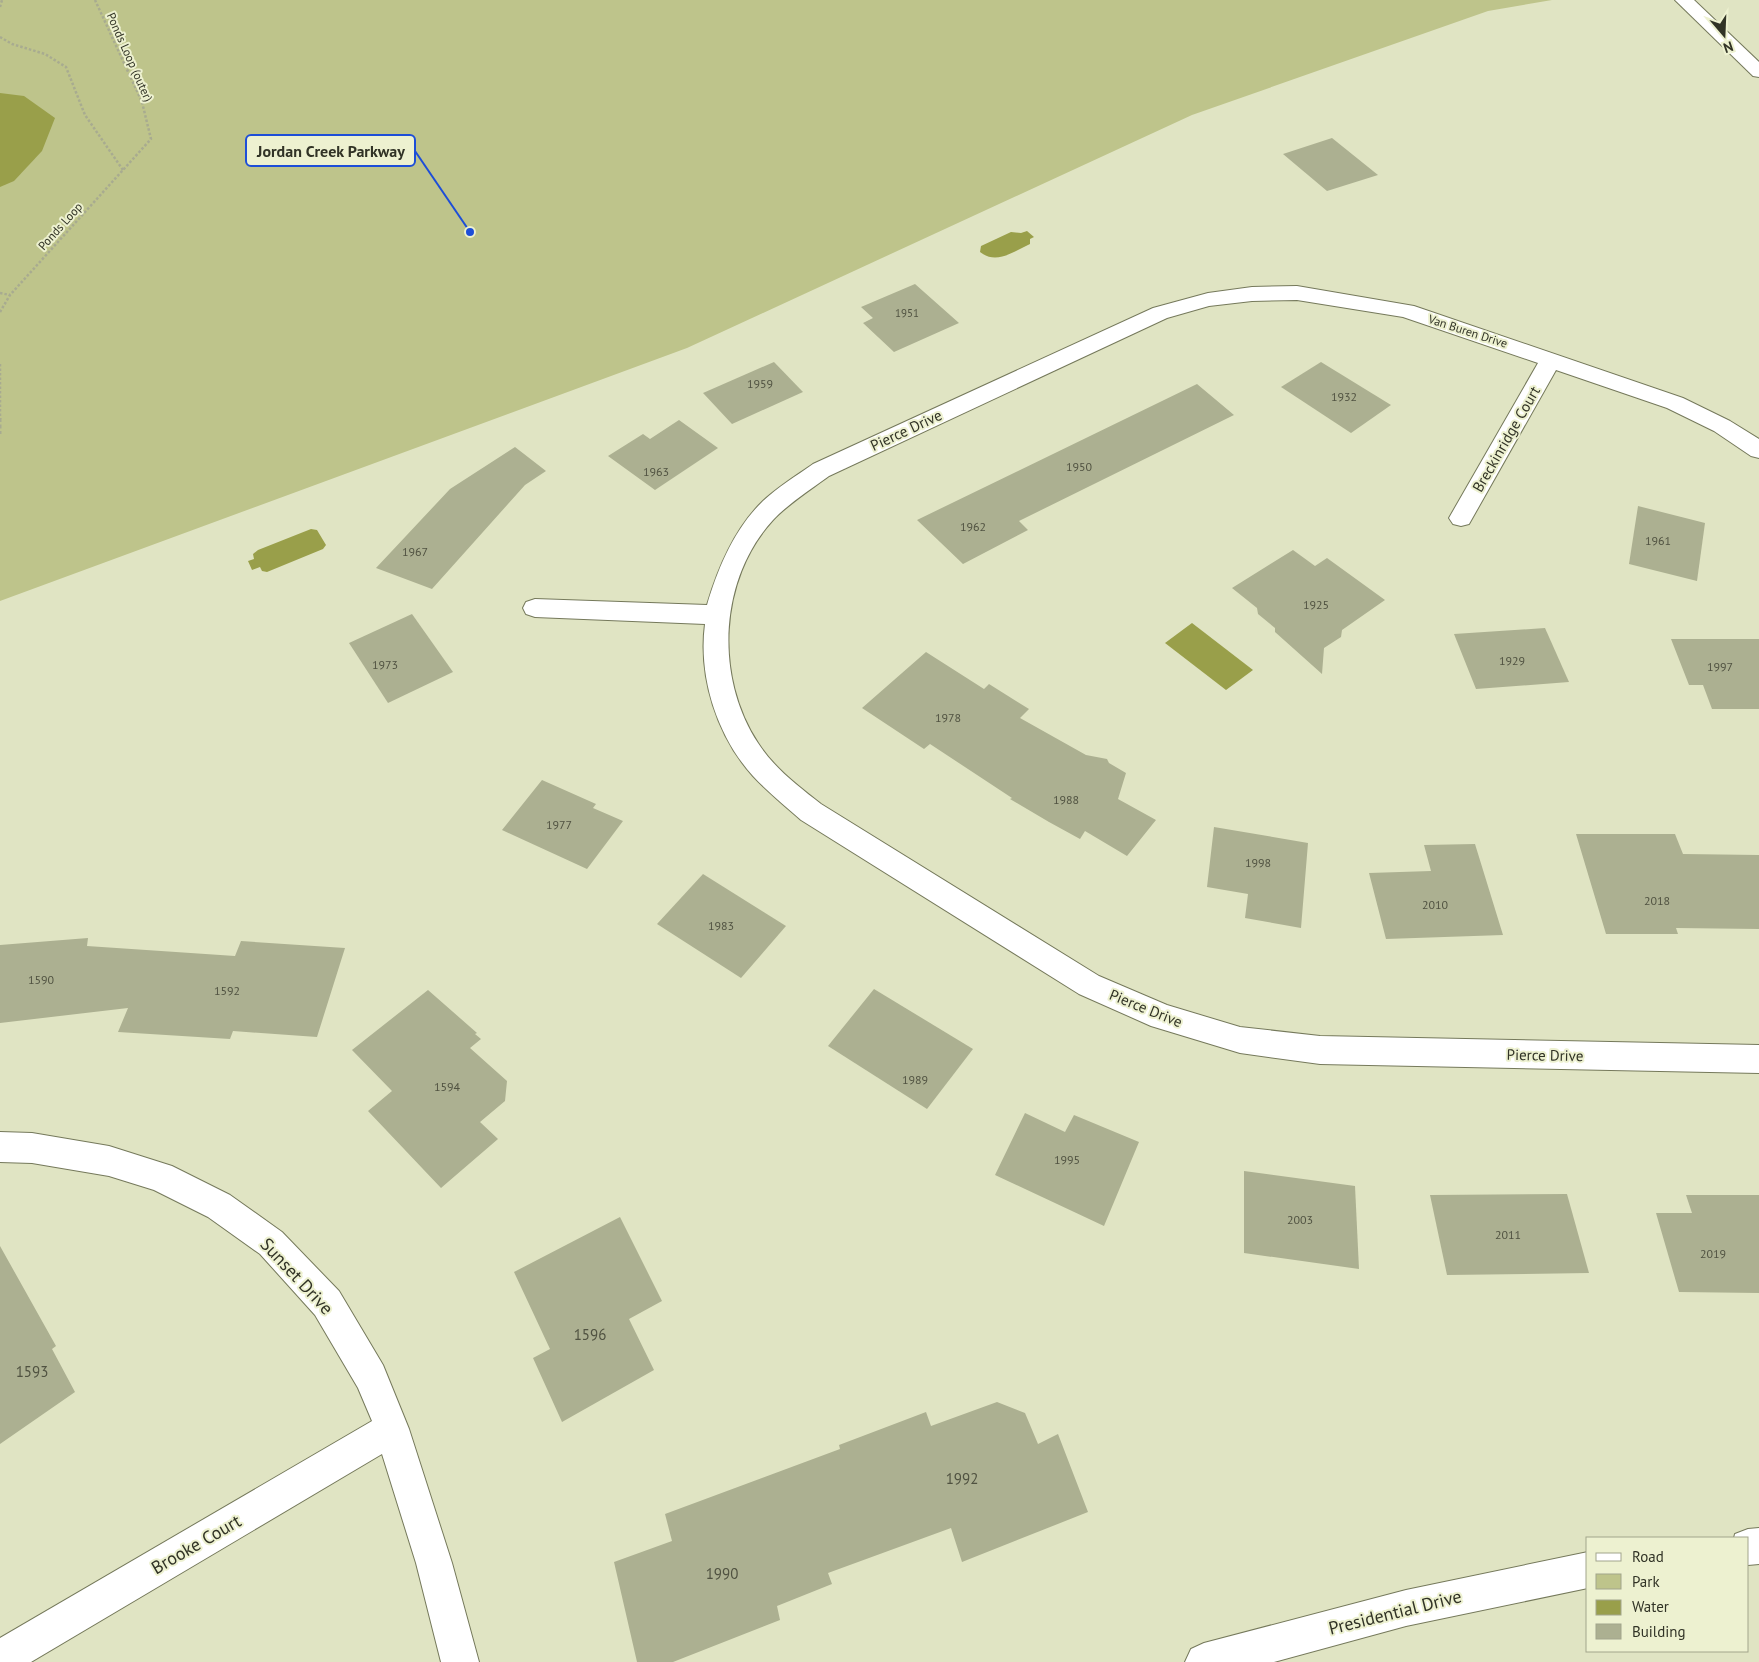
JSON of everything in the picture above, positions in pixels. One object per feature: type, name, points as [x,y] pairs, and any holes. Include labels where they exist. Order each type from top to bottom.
[{"type":"street","points":[[1684,0],[1759,72]]},
{"type":"street","name":"Van Buren Drive","points":[[1160,313],[1208,300],[1252,294],[1297,293],[1407,311],[1675,403],[1722,426],[1759,450]]},
{"type":"street","name":"Pierce Drive","points":[[1160,313],[821,470],[784,496],[758,522],[738,552],[719,601],[716,616],[715,663],[726,710],[749,752],[783,790],[811,812],[1089,985],[1162,1018],[1240,1040],[1320,1050],[1759,1059]]},
{"type":"street","name":"Breckinridge Court","points":[[1461,518],[1551,359]]},
{"type":"street","points":[[535,608],[716,616]]},
{"type":"street","name":"Sunset Drive","points":[[0,1147],[32,1148],[109,1161],[161,1177],[219,1206],[271,1243],[327,1303],[371,1377],[392,1429],[434,1563],[460,1662]]},
{"type":"street","name":"Brooke Court","points":[[0,1659],[392,1429]]},
{"type":"street","name":"Presidential Drive","points":[[1204,1662],[1406,1608],[1586,1570]]},
{"type":"path","points":[[0,7],[2,0]]},
{"type":"path","name":"Ponds Loop (outer)","points":[[95,0],[142,102],[152,139],[123,170]]},
{"type":"path","points":[[0,37],[12,44],[45,54],[66,67],[85,115],[123,170]]},
{"type":"path","name":"Ponds Loop","points":[[10,295],[123,170]]},
{"type":"path","points":[[0,293],[10,295],[0,312]]},
{"type":"path","points":[[0,364],[0,434]]},
{"type":"green space","points":[[0,0],[1552,0],[1488,11],[1192,115],[687,348],[0,601]]},
{"type":"water","points":[[0,93],[24,96],[55,118],[42,151],[14,181],[0,187]]},
{"type":"water","points":[[1027,231],[1034,237],[1030,239],[1030,244],[1005,256],[992,257],[980,252],[981,246],[1011,232],[1021,233]]},
{"type":"water","points":[[311,529],[317,530],[326,545],[323,549],[267,572],[262,571],[260,567],[252,570],[248,561],[254,559],[253,554],[258,550]]},
{"type":"water","points":[[1192,623],[1253,670],[1226,690],[1165,643]]},
{"type":"building","points":[[1332,138],[1378,175],[1327,191],[1283,154]]},
{"type":"building","points":[[915,284],[959,323],[894,352],[863,323],[873,318],[861,307]]},
{"type":"building","points":[[774,362],[803,392],[732,424],[703,393]]},
{"type":"building","points":[[1321,362],[1391,405],[1351,433],[1281,387]]},
{"type":"building","points":[[1197,384],[1234,415],[1019,521],[1028,530],[963,564],[917,520]]},
{"type":"building","points":[[679,420],[718,448],[655,490],[608,456],[643,434],[650,439]]},
{"type":"building","points":[[515,447],[546,471],[525,485],[432,589],[376,568],[450,489]]},
{"type":"building","points":[[1638,506],[1705,523],[1697,581],[1629,564]]},
{"type":"building","points":[[1293,550],[1315,566],[1327,558],[1385,600],[1342,630],[1341,637],[1324,648],[1322,674],[1275,632],[1275,628],[1258,614],[1257,608],[1232,588]]},
{"type":"building","points":[[412,614],[453,672],[388,703],[349,643]]},
{"type":"building","points":[[1545,628],[1569,682],[1476,689],[1454,634]]},
{"type":"building","points":[[1671,639],[1759,639],[1759,709],[1712,709],[1703,685],[1689,685]]},
{"type":"building","points":[[926,652],[984,689],[989,684],[1029,709],[1020,718],[1086,755],[1107,759],[1109,763],[1126,773],[1118,799],[1156,820],[1127,856],[1085,831],[1080,839],[1049,822],[1010,799],[1012,798],[930,744],[924,749],[862,708]]},
{"type":"building","points":[[542,780],[596,804],[593,808],[623,821],[587,869],[502,830]]},
{"type":"building","points":[[1214,827],[1308,843],[1301,928],[1245,918],[1248,894],[1207,887]]},
{"type":"building","points":[[1576,834],[1675,834],[1683,854],[1759,855],[1759,929],[1676,928],[1678,934],[1606,934]]},
{"type":"building","points":[[1475,844],[1503,935],[1386,939],[1369,873],[1431,871],[1424,845]]},
{"type":"building","points":[[703,874],[786,926],[741,978],[657,924]]},
{"type":"building","points":[[88,938],[87,946],[235,956],[241,941],[345,948],[317,1037],[233,1031],[230,1039],[118,1032],[128,1008],[0,1023],[0,945]]},
{"type":"building","points":[[874,989],[973,1049],[927,1109],[828,1046]]},
{"type":"building","points":[[428,990],[477,1033],[475,1034],[481,1039],[470,1048],[507,1081],[505,1101],[480,1122],[498,1139],[441,1188],[368,1111],[392,1091],[352,1050]]},
{"type":"building","points":[[1025,1113],[1065,1132],[1074,1115],[1139,1142],[1104,1226],[995,1175]]},
{"type":"building","points":[[1244,1171],[1355,1186],[1359,1269],[1244,1253]]},
{"type":"building","points":[[1567,1194],[1589,1273],[1447,1275],[1430,1195]]},
{"type":"building","points":[[1686,1195],[1759,1195],[1759,1293],[1679,1292],[1656,1213],[1692,1213]]},
{"type":"building","points":[[620,1217],[662,1301],[629,1319],[654,1370],[562,1422],[533,1358],[550,1349],[514,1272]]},
{"type":"building","points":[[0,1246],[56,1346],[52,1349],[75,1392],[0,1444]]},
{"type":"building","points":[[997,1402],[1025,1413],[1038,1444],[1058,1434],[1088,1512],[962,1562],[951,1528],[828,1573],[832,1584],[777,1606],[780,1620],[673,1662],[637,1662],[614,1562],[672,1541],[665,1514],[840,1449],[839,1445],[926,1412],[931,1426]]},
{"type":"place","name":"Jordan Creek Parkway","points":[[470,232]]}]
